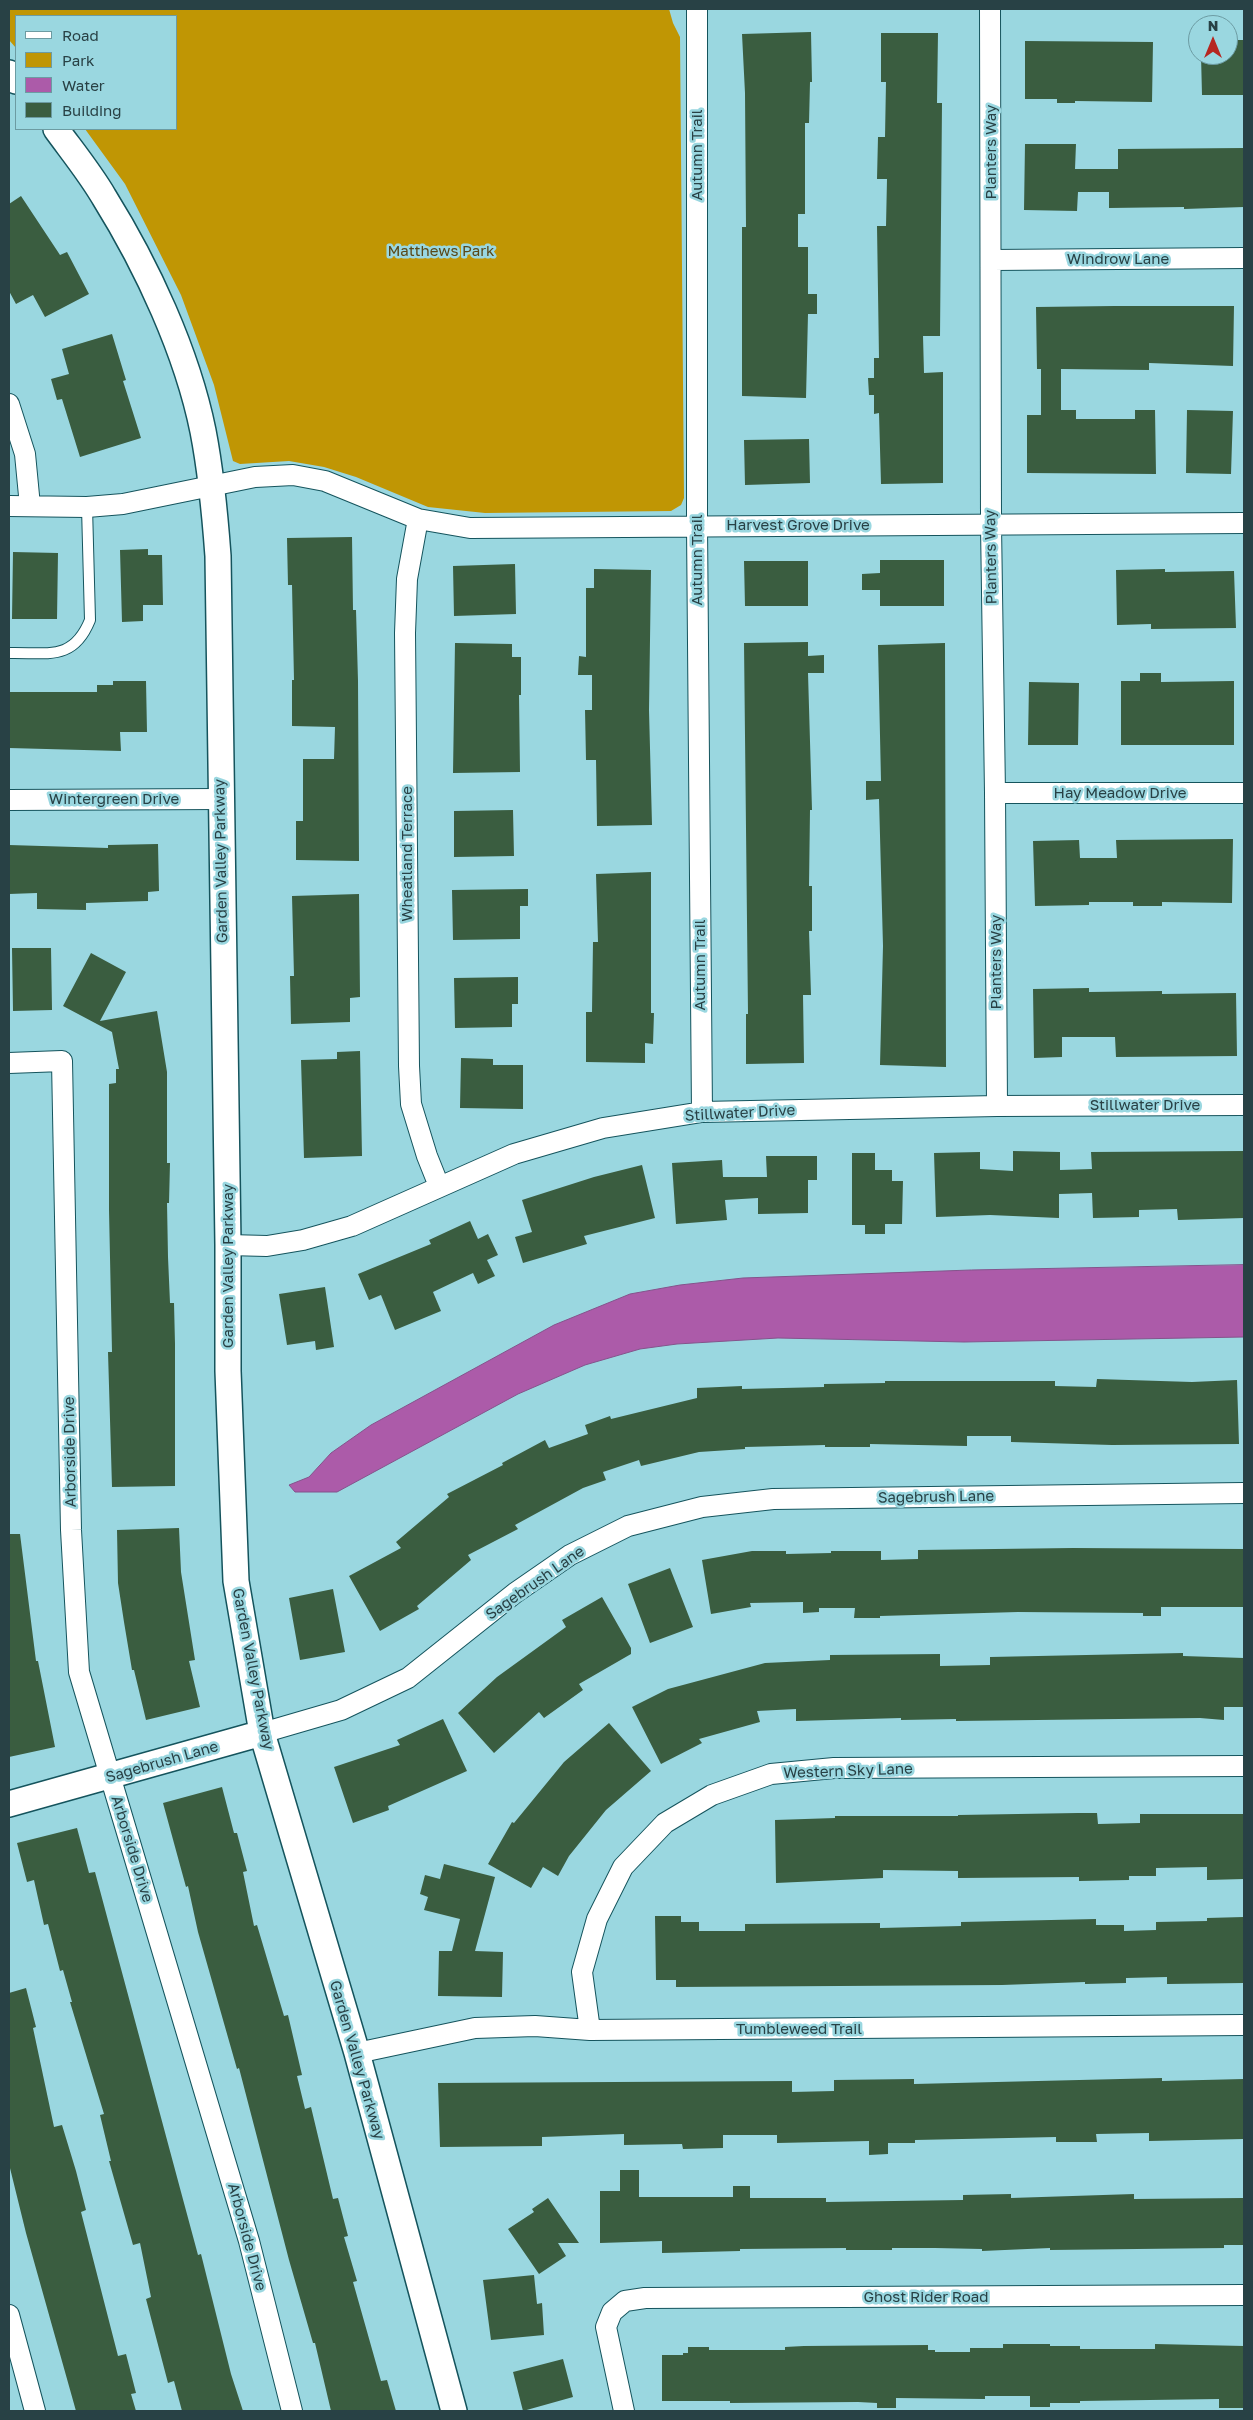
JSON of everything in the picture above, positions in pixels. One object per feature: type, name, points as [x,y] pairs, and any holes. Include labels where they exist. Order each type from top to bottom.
[{"type":"street","name":"Autumn Trail","points":[[697,9],[696,526],[702,1112]]},
{"type":"street","name":"Planters Way","points":[[990,9],[992,260],[991,525],[997,1106]]},
{"type":"street","name":"Garden Valley Parkway","points":[[57,130],[104,196],[130,243],[165,317],[192,391],[203,431],[211,485],[218,556],[220,799],[228,1245],[228,1371],[236,1581],[262,1733],[357,2053],[454,2411]]},
{"type":"street","name":"Windrow Lane","points":[[992,260],[1244,258]]},
{"type":"street","points":[[9,404],[25,454],[30,506]]},
{"type":"street","name":"Harvest Grove Drive","points":[[9,506],[87,507],[123,504],[255,476],[293,475],[325,481],[418,519],[470,528],[1244,523]]},
{"type":"street","name":"Wheatland Terrace","points":[[418,519],[407,579],[405,634],[409,1066],[411,1104],[427,1156],[439,1186]]},
{"type":"street","name":"Hay Meadow Drive","points":[[995,793],[1244,794]]},
{"type":"street","name":"Wintergreen Drive","points":[[9,800],[220,799]]},
{"type":"street","name":"Arborside Drive","points":[[9,1063],[62,1061],[71,1530],[79,1672],[250,2241],[292,2411]]},
{"type":"street","name":"Stillwater Drive","points":[[228,1245],[267,1246],[303,1240],[352,1226],[514,1154],[594,1130],[702,1112],[997,1106],[1244,1105]]},
{"type":"street","name":"Sagebrush Lane","points":[[9,1804],[341,1710],[408,1678],[515,1593],[570,1555],[628,1526],[702,1506],[773,1499],[1244,1493]]},
{"type":"street","name":"Western Sky Lane","points":[[590,2030],[582,1972],[597,1919],[623,1867],[665,1823],[712,1795],[771,1774],[834,1768],[1244,1766]]},
{"type":"street","name":"Tumbleweed Trail","points":[[357,2053],[475,2028],[535,2026],[590,2030],[1244,2025]]},
{"type":"street","name":"Ghost Rider Road","points":[[624,2411],[606,2327],[612,2312],[625,2301],[645,2298],[1244,2295]]},
{"type":"street","points":[[9,2315],[35,2411]]},
{"type":"lane","points":[[9,653],[57,652],[74,646],[84,636],[90,620],[87,507]]},
{"type":"green space","name":"Matthews Park","points":[[9,9],[669,9],[680,37],[684,498],[681,505],[671,511],[485,513],[428,507],[356,477],[324,467],[289,461],[240,464],[233,461],[214,385],[181,295],[125,184],[86,130],[178,130],[178,15],[15,15],[15,47],[9,40]]},
{"type":"water","points":[[1244,1265],[1244,1337],[964,1342],[778,1338],[677,1344],[640,1349],[585,1365],[518,1394],[337,1492],[295,1492],[289,1485],[309,1477],[331,1453],[371,1425],[554,1325],[630,1294],[680,1285],[743,1278],[971,1270]]},
{"type":"building","points":[[811,32],[812,82],[810,82],[809,123],[805,123],[805,214],[798,214],[798,247],[808,247],[808,294],[817,294],[817,314],[808,314],[806,398],[742,396],[742,227],[746,227],[745,93],[742,34]]},
{"type":"building","points":[[881,33],[938,33],[937,103],[942,103],[940,336],[923,336],[924,373],[943,372],[943,483],[881,484],[879,413],[874,414],[874,395],[869,395],[868,378],[874,378],[874,358],[879,358],[877,226],[886,226],[887,179],[877,179],[878,137],[885,137],[886,82],[881,82]]},
{"type":"building","points":[[1238,40],[1244,40],[1244,95],[1202,95],[1201,65],[1238,65]]},
{"type":"building","points":[[1025,41],[1153,42],[1152,102],[1075,101],[1075,103],[1057,103],[1057,99],[1025,99]]},
{"type":"building","points":[[1025,144],[1076,144],[1075,169],[1118,169],[1118,149],[1244,148],[1244,207],[1184,209],[1184,207],[1109,208],[1109,192],[1078,192],[1077,211],[1024,210]]},
{"type":"building","points":[[21,196],[60,255],[67,252],[89,294],[45,317],[33,295],[16,304],[9,291],[9,204]]},
{"type":"building","points":[[1234,306],[1233,366],[1149,363],[1149,370],[1061,369],[1061,410],[1076,410],[1076,419],[1135,419],[1135,410],[1155,410],[1156,474],[1027,473],[1027,415],[1041,415],[1041,369],[1037,369],[1036,307]]},
{"type":"building","points":[[112,334],[126,380],[123,381],[141,438],[80,457],[62,399],[57,400],[51,379],[69,374],[62,349]]},
{"type":"building","points":[[1187,410],[1233,411],[1231,474],[1186,473]]},
{"type":"building","points":[[809,439],[810,483],[745,485],[744,440]]},
{"type":"building","points":[[352,537],[353,610],[356,610],[358,681],[359,861],[296,860],[296,821],[303,821],[303,759],[334,759],[335,727],[292,726],[292,680],[294,680],[292,585],[288,585],[287,538]]},
{"type":"building","points":[[148,549],[148,555],[162,555],[163,605],[143,605],[143,621],[122,622],[120,550]]},
{"type":"building","points":[[13,552],[58,553],[57,619],[12,619]]},
{"type":"building","points":[[880,560],[944,560],[944,606],[880,606],[880,590],[862,590],[862,574],[880,573]]},
{"type":"building","points":[[744,561],[808,561],[808,606],[745,606]]},
{"type":"building","points":[[515,564],[516,614],[454,616],[453,566]]},
{"type":"building","points":[[594,569],[651,570],[649,710],[652,825],[597,826],[596,760],[586,760],[585,710],[592,710],[592,675],[578,675],[579,656],[586,657],[586,588],[594,588]]},
{"type":"building","points":[[1165,569],[1165,572],[1234,571],[1236,628],[1151,629],[1151,624],[1117,625],[1116,570]]},
{"type":"building","points":[[808,642],[808,656],[824,655],[824,673],[808,673],[812,810],[810,810],[809,886],[812,886],[812,931],[809,931],[811,995],[803,995],[804,1063],[746,1064],[746,1014],[748,1014],[744,643]]},
{"type":"building","points":[[455,643],[512,644],[512,657],[521,657],[521,695],[519,695],[520,772],[453,773]]},
{"type":"building","points":[[945,643],[946,1067],[880,1065],[883,946],[879,799],[866,800],[866,781],[881,781],[878,645]]},
{"type":"building","points":[[1140,673],[1161,673],[1161,682],[1234,681],[1234,745],[1121,745],[1121,681],[1140,681]]},
{"type":"building","points":[[113,681],[146,681],[147,732],[120,732],[121,751],[9,748],[9,692],[97,692],[97,685],[113,685]]},
{"type":"building","points":[[1029,682],[1079,683],[1078,745],[1028,745]]},
{"type":"building","points":[[513,810],[514,856],[454,857],[454,811]]},
{"type":"building","points":[[1233,839],[1232,903],[1162,902],[1162,906],[1133,906],[1133,902],[1089,902],[1089,905],[1035,906],[1033,841],[1079,840],[1080,858],[1117,858],[1116,840]]},
{"type":"building","points":[[158,844],[159,891],[148,892],[148,901],[86,903],[86,910],[37,909],[37,893],[9,894],[9,845],[108,848],[108,845]]},
{"type":"building","points":[[651,872],[651,1013],[654,1013],[653,1044],[645,1043],[645,1063],[586,1062],[586,1012],[592,1012],[593,942],[598,942],[596,874]]},
{"type":"building","points":[[528,889],[528,906],[520,906],[520,939],[453,940],[452,890]]},
{"type":"building","points":[[359,894],[360,997],[350,998],[350,1022],[291,1024],[290,976],[294,976],[292,896]]},
{"type":"building","points":[[12,948],[51,948],[52,1010],[13,1011]]},
{"type":"building","points":[[91,953],[126,972],[100,1021],[157,1011],[167,1072],[167,1163],[170,1163],[169,1203],[167,1203],[168,1257],[170,1303],[174,1303],[175,1344],[175,1486],[112,1487],[108,1352],[112,1352],[109,1084],[116,1083],[116,1069],[119,1069],[112,1032],[63,1006]]},
{"type":"building","points":[[518,977],[518,1004],[512,1004],[512,1027],[455,1028],[454,978]]},
{"type":"building","points":[[1089,988],[1089,992],[1162,991],[1162,994],[1236,993],[1237,1056],[1116,1057],[1115,1037],[1062,1037],[1062,1057],[1034,1058],[1033,989]]},
{"type":"building","points":[[360,1051],[362,1156],[304,1158],[301,1060],[337,1059],[337,1052]]},
{"type":"building","points":[[461,1058],[493,1059],[493,1065],[523,1065],[523,1109],[460,1108]]},
{"type":"building","points":[[1013,1151],[1060,1152],[1060,1170],[1092,1169],[1091,1152],[1244,1151],[1244,1218],[1178,1220],[1177,1209],[1139,1210],[1139,1217],[1093,1218],[1092,1193],[1059,1194],[1059,1218],[990,1215],[936,1217],[934,1153],[980,1152],[980,1169],[1013,1171]]},
{"type":"building","points":[[852,1153],[875,1153],[875,1170],[892,1170],[892,1181],[903,1181],[902,1224],[885,1224],[885,1234],[865,1234],[865,1225],[852,1225]]},
{"type":"building","points":[[766,1156],[817,1156],[817,1180],[808,1180],[808,1213],[758,1214],[758,1198],[725,1200],[727,1220],[676,1224],[672,1163],[722,1160],[723,1177],[767,1177]]},
{"type":"building","points":[[642,1165],[655,1218],[584,1236],[587,1244],[523,1263],[515,1237],[532,1232],[522,1200],[594,1177]]},
{"type":"building","points":[[470,1221],[478,1239],[488,1234],[498,1255],[487,1260],[495,1276],[478,1284],[473,1273],[433,1292],[441,1311],[395,1330],[381,1295],[369,1300],[358,1274],[431,1244],[429,1240]]},
{"type":"building","points":[[325,1287],[334,1347],[316,1350],[315,1341],[287,1345],[279,1294]]},
{"type":"building","points":[[1097,1379],[1192,1382],[1237,1380],[1239,1444],[1112,1445],[1011,1442],[1011,1436],[967,1436],[967,1446],[870,1444],[870,1447],[825,1447],[825,1445],[745,1447],[745,1449],[699,1452],[641,1466],[639,1460],[603,1472],[606,1480],[583,1488],[515,1525],[518,1529],[468,1555],[471,1560],[417,1606],[419,1609],[380,1631],[349,1576],[401,1548],[396,1542],[449,1497],[447,1494],[503,1465],[502,1463],[545,1440],[549,1448],[588,1434],[585,1425],[610,1416],[611,1419],[697,1398],[697,1388],[742,1386],[742,1389],[824,1387],[824,1384],[885,1383],[885,1381],[1055,1381],[1055,1386],[1096,1387]]},
{"type":"building","points":[[179,1528],[181,1572],[195,1660],[189,1661],[200,1707],[146,1720],[134,1670],[132,1670],[118,1583],[117,1530]]},
{"type":"building","points":[[9,1534],[20,1534],[36,1661],[38,1661],[55,1747],[9,1757]]},
{"type":"building","points":[[1073,1548],[1244,1549],[1244,1607],[1161,1607],[1161,1616],[1143,1616],[1143,1613],[1018,1612],[854,1618],[855,1608],[819,1608],[819,1612],[803,1613],[803,1602],[750,1603],[751,1607],[711,1614],[702,1560],[752,1551],[786,1551],[786,1554],[831,1553],[831,1551],[881,1551],[881,1560],[918,1559],[918,1550]]},
{"type":"building","points":[[670,1568],[693,1627],[650,1643],[628,1584]]},
{"type":"building","points":[[333,1589],[345,1652],[300,1660],[289,1598]]},
{"type":"building","points":[[602,1597],[631,1648],[631,1654],[579,1684],[583,1690],[544,1718],[539,1712],[494,1753],[458,1713],[497,1677],[566,1627],[562,1620]]},
{"type":"building","points":[[1183,1653],[1183,1656],[1244,1658],[1244,1707],[1224,1707],[1224,1720],[1200,1718],[956,1721],[956,1719],[901,1720],[901,1718],[796,1721],[796,1709],[757,1711],[760,1722],[699,1739],[702,1743],[661,1764],[632,1707],[668,1689],[765,1663],[830,1660],[830,1655],[940,1654],[940,1666],[990,1665],[990,1657]]},
{"type":"building","points":[[443,1719],[467,1771],[388,1806],[389,1810],[353,1823],[334,1767],[400,1745],[397,1740]]},
{"type":"building","points":[[609,1723],[651,1771],[606,1810],[569,1856],[558,1876],[543,1867],[531,1888],[488,1864],[512,1822],[514,1823],[564,1762]]},
{"type":"building","points":[[222,1787],[234,1833],[237,1833],[247,1871],[243,1872],[254,1926],[257,1925],[284,2016],[288,2015],[302,2075],[297,2076],[305,2109],[311,2107],[333,2199],[338,2198],[348,2236],[344,2237],[357,2281],[353,2282],[381,2381],[387,2380],[396,2411],[331,2411],[315,2343],[313,2343],[289,2260],[239,2068],[237,2069],[198,1932],[188,1886],[186,1887],[163,1803]]},
{"type":"building","points":[[1097,1813],[1098,1824],[1140,1823],[1140,1814],[1244,1814],[1244,1879],[1207,1880],[1207,1867],[1156,1868],[1156,1876],[1129,1876],[1129,1880],[1079,1881],[1079,1877],[958,1878],[958,1871],[883,1870],[883,1878],[776,1883],[775,1820],[835,1818],[835,1816]]},
{"type":"building","points":[[77,1828],[89,1873],[95,1872],[198,2255],[201,2254],[231,2374],[243,2411],[182,2411],[174,2381],[168,2383],[146,2299],[151,2297],[140,2243],[133,2245],[109,2161],[111,2161],[100,2115],[104,2114],[70,2002],[72,2002],[63,1970],[60,1971],[48,1924],[44,1925],[34,1880],[27,1882],[17,1843]]},
{"type":"building","points":[[444,1864],[495,1877],[475,1951],[503,1952],[502,1997],[438,1996],[439,1951],[452,1951],[460,1919],[424,1910],[428,1897],[420,1894],[425,1875],[440,1879]]},
{"type":"building","points":[[655,1916],[681,1916],[681,1922],[699,1922],[699,1931],[745,1931],[745,1924],[880,1923],[880,1928],[961,1926],[961,1922],[1096,1919],[1096,1925],[1124,1925],[1124,1931],[1156,1930],[1156,1922],[1207,1921],[1207,1918],[1244,1917],[1244,1983],[1167,1984],[1167,1977],[1126,1978],[1126,1983],[1085,1984],[1085,1982],[1002,1985],[676,1987],[676,1980],[656,1980]]},
{"type":"building","points":[[26,1988],[36,2027],[33,2028],[54,2127],[62,2125],[76,2171],[86,2210],[81,2212],[118,2356],[126,2354],[136,2393],[131,2394],[136,2411],[76,2411],[26,2233],[9,2164],[9,1993]]},
{"type":"building","points":[[1162,2078],[1162,2081],[1244,2079],[1244,2139],[1149,2141],[1149,2133],[1096,2134],[1097,2142],[1056,2142],[1056,2137],[915,2140],[915,2143],[888,2143],[888,2154],[869,2155],[869,2141],[777,2143],[777,2135],[723,2135],[723,2148],[683,2149],[682,2144],[624,2145],[624,2134],[542,2137],[542,2146],[440,2147],[438,2083],[792,2081],[792,2092],[834,2091],[834,2080],[914,2079],[914,2084]]},
{"type":"building","points":[[620,2170],[639,2170],[639,2197],[733,2197],[733,2186],[750,2186],[750,2198],[826,2198],[826,2202],[963,2200],[963,2195],[1011,2194],[1011,2198],[1134,2194],[1134,2199],[1244,2198],[1244,2245],[1224,2245],[1224,2248],[1050,2250],[1050,2248],[982,2251],[982,2249],[935,2248],[892,2248],[892,2250],[846,2250],[846,2248],[740,2249],[740,2251],[662,2253],[662,2241],[600,2243],[600,2191],[620,2191]]},
{"type":"building","points":[[548,2198],[579,2243],[558,2243],[566,2256],[539,2274],[508,2229],[534,2212],[532,2209]]},
{"type":"building","points":[[534,2275],[537,2304],[542,2303],[544,2335],[491,2340],[483,2280]]},
{"type":"building","points":[[1003,2344],[1050,2344],[1050,2346],[1080,2346],[1080,2349],[1155,2349],[1155,2344],[1244,2346],[1244,2408],[1219,2408],[1219,2399],[1080,2401],[1080,2403],[1050,2403],[1050,2407],[1030,2407],[1030,2396],[985,2396],[985,2399],[896,2398],[896,2408],[877,2408],[877,2403],[858,2402],[730,2403],[730,2401],[662,2401],[662,2355],[683,2355],[683,2353],[688,2353],[688,2347],[709,2347],[709,2350],[785,2350],[785,2347],[804,2346],[928,2345],[928,2350],[935,2350],[935,2352],[970,2352],[970,2348],[1003,2348]]},
{"type":"building","points":[[563,2359],[573,2397],[523,2411],[513,2372]]}]
